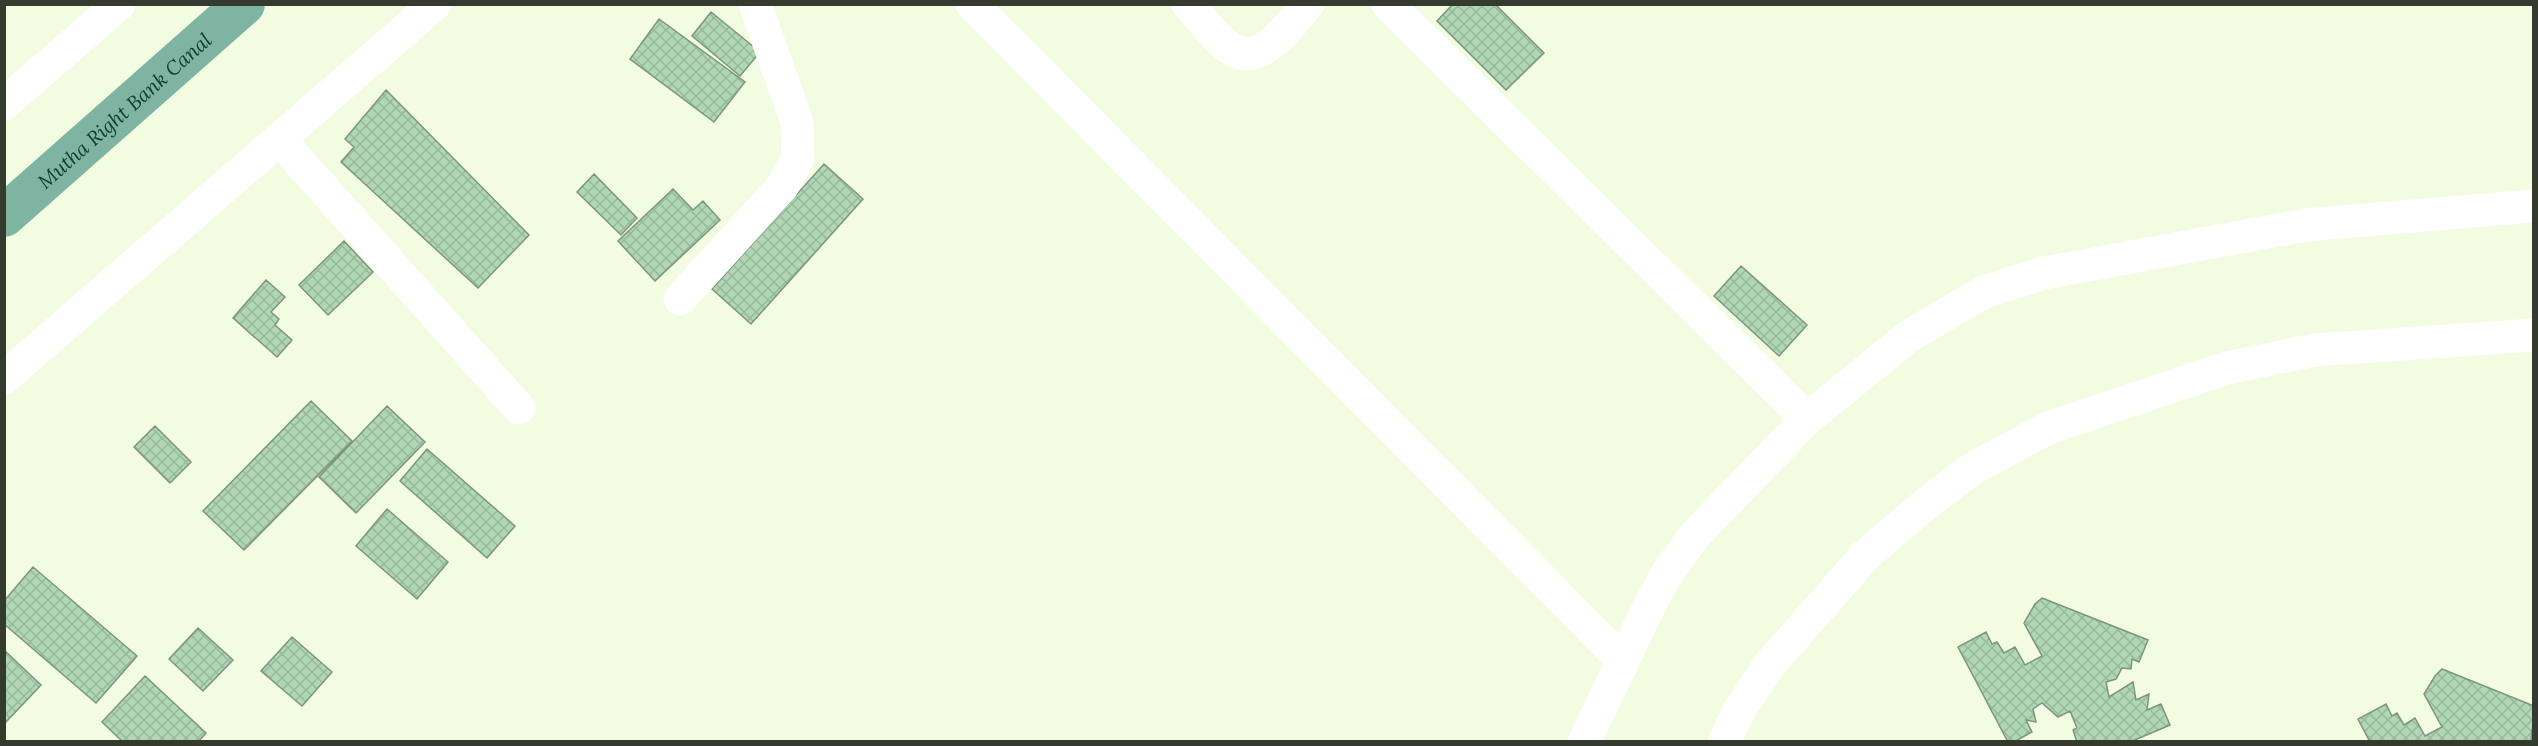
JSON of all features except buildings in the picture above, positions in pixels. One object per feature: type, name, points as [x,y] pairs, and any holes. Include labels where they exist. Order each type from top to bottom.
[{"type":"street","points":[[4,104],[119,4]]},
{"type":"street","points":[[4,378],[435,4]]},
{"type":"street","points":[[680,299],[782,187],[798,158],[797,122],[755,4]]},
{"type":"street","points":[[972,4],[1623,661]]},
{"type":"street","points":[[1188,4],[1231,49],[1250,54],[1271,46],[1308,4]]},
{"type":"street","points":[[1388,4],[1807,419]]},
{"type":"street","points":[[279,139],[519,408]]},
{"type":"street","points":[[1584,741],[1666,575],[1695,535],[1807,419],[1909,336],[1984,292],[2044,273],[2306,225],[2534,206]]},
{"type":"street","points":[[1724,741],[1740,709],[1770,664],[1866,555],[1970,470],[2048,428],[2227,368],[2315,350],[2534,334]]},
{"type":"waterway","name":"Mutha Right Bank Canal","points":[[4,216],[244,4]]}]
